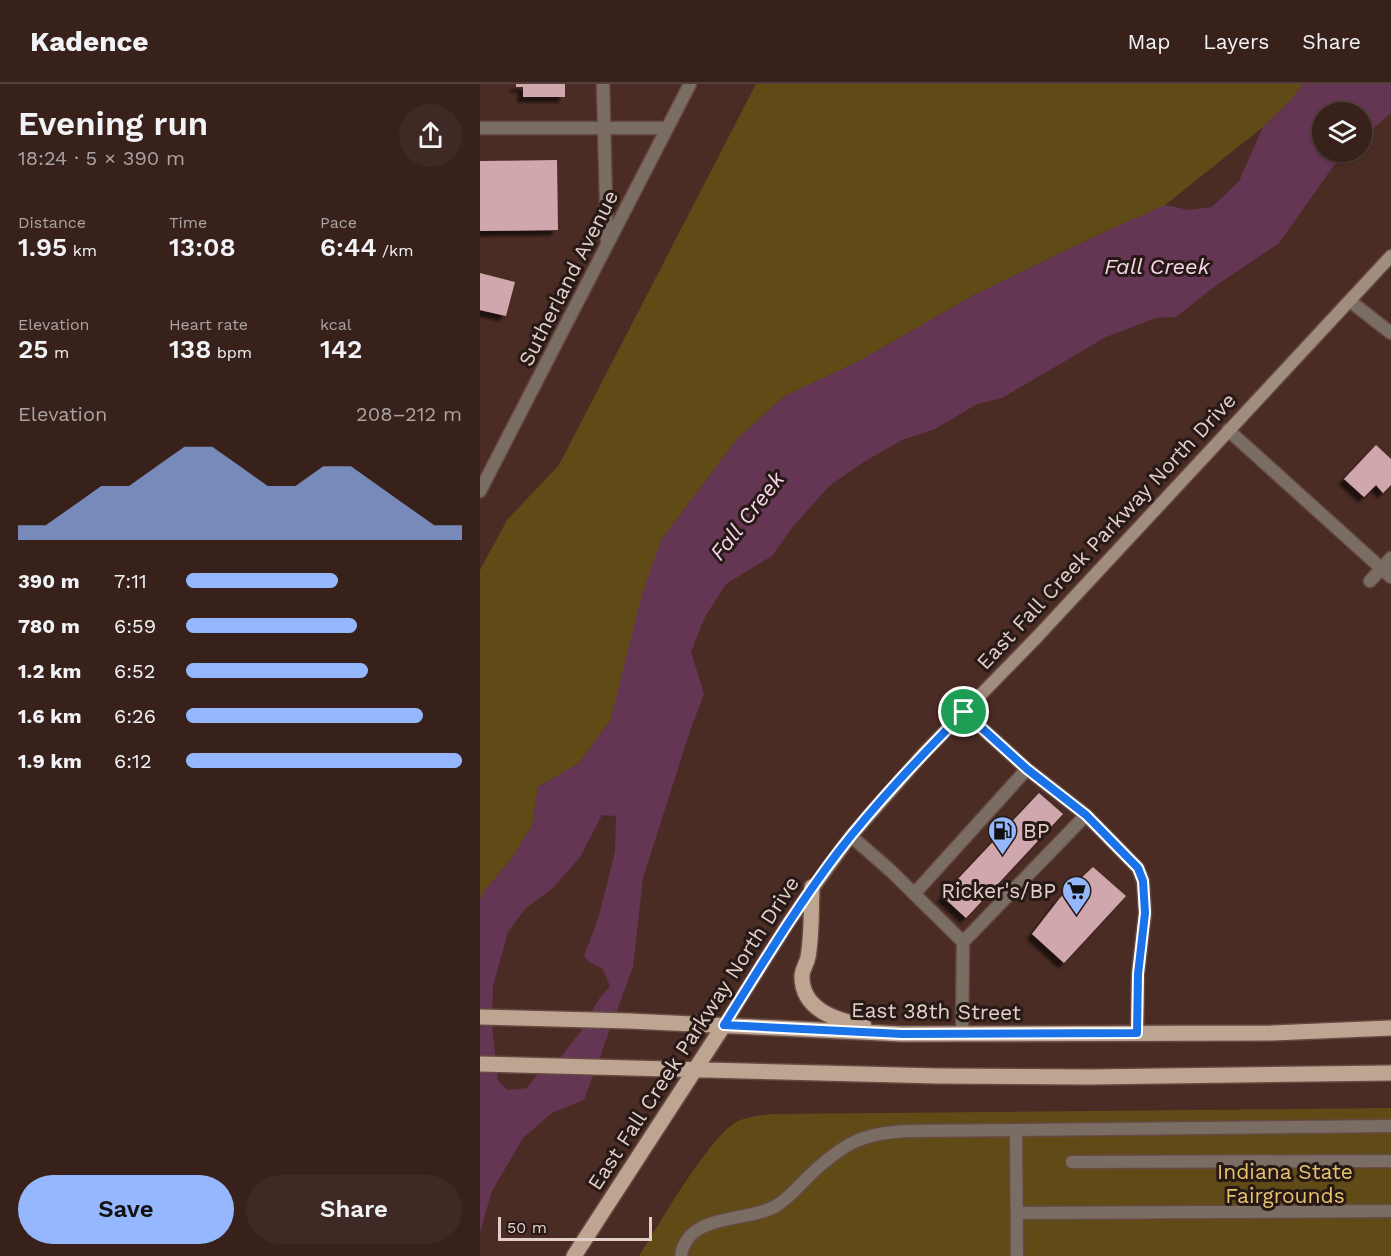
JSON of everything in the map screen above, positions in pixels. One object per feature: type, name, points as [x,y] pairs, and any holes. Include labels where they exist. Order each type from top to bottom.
[{"type":"main road","name":"East Fall Creek Parkway North Drive","points":[[574,1256],[697,1069],[812,887],[851,836],[924,753],[1037,637],[1391,256]]},
{"type":"main road","points":[[812,887],[808,957],[802,976],[814,1006],[828,1016],[902,1034]]},
{"type":"main road","name":"East 38th Street","points":[[480,1017],[630,1021],[902,1034],[1272,1033],[1391,1028]]},
{"type":"main road","points":[[480,1064],[938,1076],[1090,1077],[1391,1073]]},
{"type":"street","points":[[603,84],[607,245]]},
{"type":"street","name":"Sutherland Avenue","points":[[480,490],[690,84]]},
{"type":"street","points":[[480,128],[667,128]]},
{"type":"street","points":[[1350,301],[1391,333]]},
{"type":"street","points":[[1228,430],[1391,578]]},
{"type":"street","points":[[1371,581],[1391,558]]},
{"type":"street","points":[[964,712],[1027,769],[1086,815],[1138,868],[1143,881],[1145,913],[1138,974],[1137,1033]]},
{"type":"street","points":[[914,894],[1027,769]]},
{"type":"street","points":[[962,1033],[963,942],[1086,815]]},
{"type":"street","points":[[851,836],[891,871],[963,942]]},
{"type":"street","points":[[681,1256],[686,1240],[693,1232],[718,1222],[765,1211],[777,1205],[831,1155],[861,1138],[897,1132],[1391,1126]]},
{"type":"street","points":[[1016,1131],[1017,1256]]},
{"type":"street","points":[[1072,1162],[1391,1161]]},
{"type":"street","points":[[1017,1213],[1391,1211]]},
{"type":"green space","points":[[756,84],[1303,84],[1293,98],[1263,127],[1165,205],[972,296],[861,360],[785,396],[737,439],[661,540],[610,721],[579,763],[538,787],[532,826],[509,862],[480,899],[480,570],[507,520],[559,465]]},
{"type":"green space","name":"Indiana State Fairgrounds","points":[[1391,1108],[1391,1256],[639,1256],[685,1182],[713,1144],[738,1121],[751,1117],[774,1114]]},
{"type":"water","name":"Fall Creek","points":[[1303,84],[1391,84],[1391,113],[1372,129],[1372,102],[1312,102],[1312,162],[1336,162],[1279,243],[1214,287],[1176,317],[1156,318],[1106,337],[1002,398],[977,404],[935,429],[902,440],[862,463],[829,486],[791,529],[772,556],[726,584],[705,617],[691,652],[704,694],[643,878],[633,967],[584,1100],[552,1113],[523,1138],[492,1191],[480,1232],[480,899],[509,862],[532,826],[538,787],[579,763],[610,721],[642,594],[661,540],[737,439],[785,396],[861,360],[972,296],[1165,205],[1189,210],[1212,207],[1239,181],[1263,127],[1293,98]],"holes":[[[602,815],[616,816],[615,852],[598,919],[584,956],[589,962],[603,969],[610,986],[599,999],[581,1031],[557,1062],[540,1071],[527,1088],[508,1090],[498,1081],[492,1026],[493,986],[508,932],[525,909],[553,888],[580,857]]]},
{"type":"building","points":[[516,84],[565,84],[565,97],[523,97],[523,87],[516,87]]},
{"type":"building","points":[[557,160],[558,230],[480,231],[480,161]]},
{"type":"building","points":[[480,273],[515,282],[506,316],[480,310]]},
{"type":"building","points":[[1376,445],[1391,459],[1391,485],[1383,493],[1376,485],[1364,497],[1344,479]]},
{"type":"building","name":"BP","points":[[1039,793],[1063,814],[966,918],[942,896]]},
{"type":"building","name":"Ricker's/BP","points":[[1093,867],[1126,896],[1064,963],[1032,934],[1060,898]]},
{"type":"place","name":"BP","points":[[1002,856]]},
{"type":"place","name":"Ricker's/BP","points":[[1077,916]]},
{"type":"route","points":[[964,712],[1027,769],[1086,815],[1138,868],[1143,881],[1145,913],[1138,974],[1137,1033],[902,1034],[724,1025],[790,920],[838,852],[924,753],[964,712]]}]
